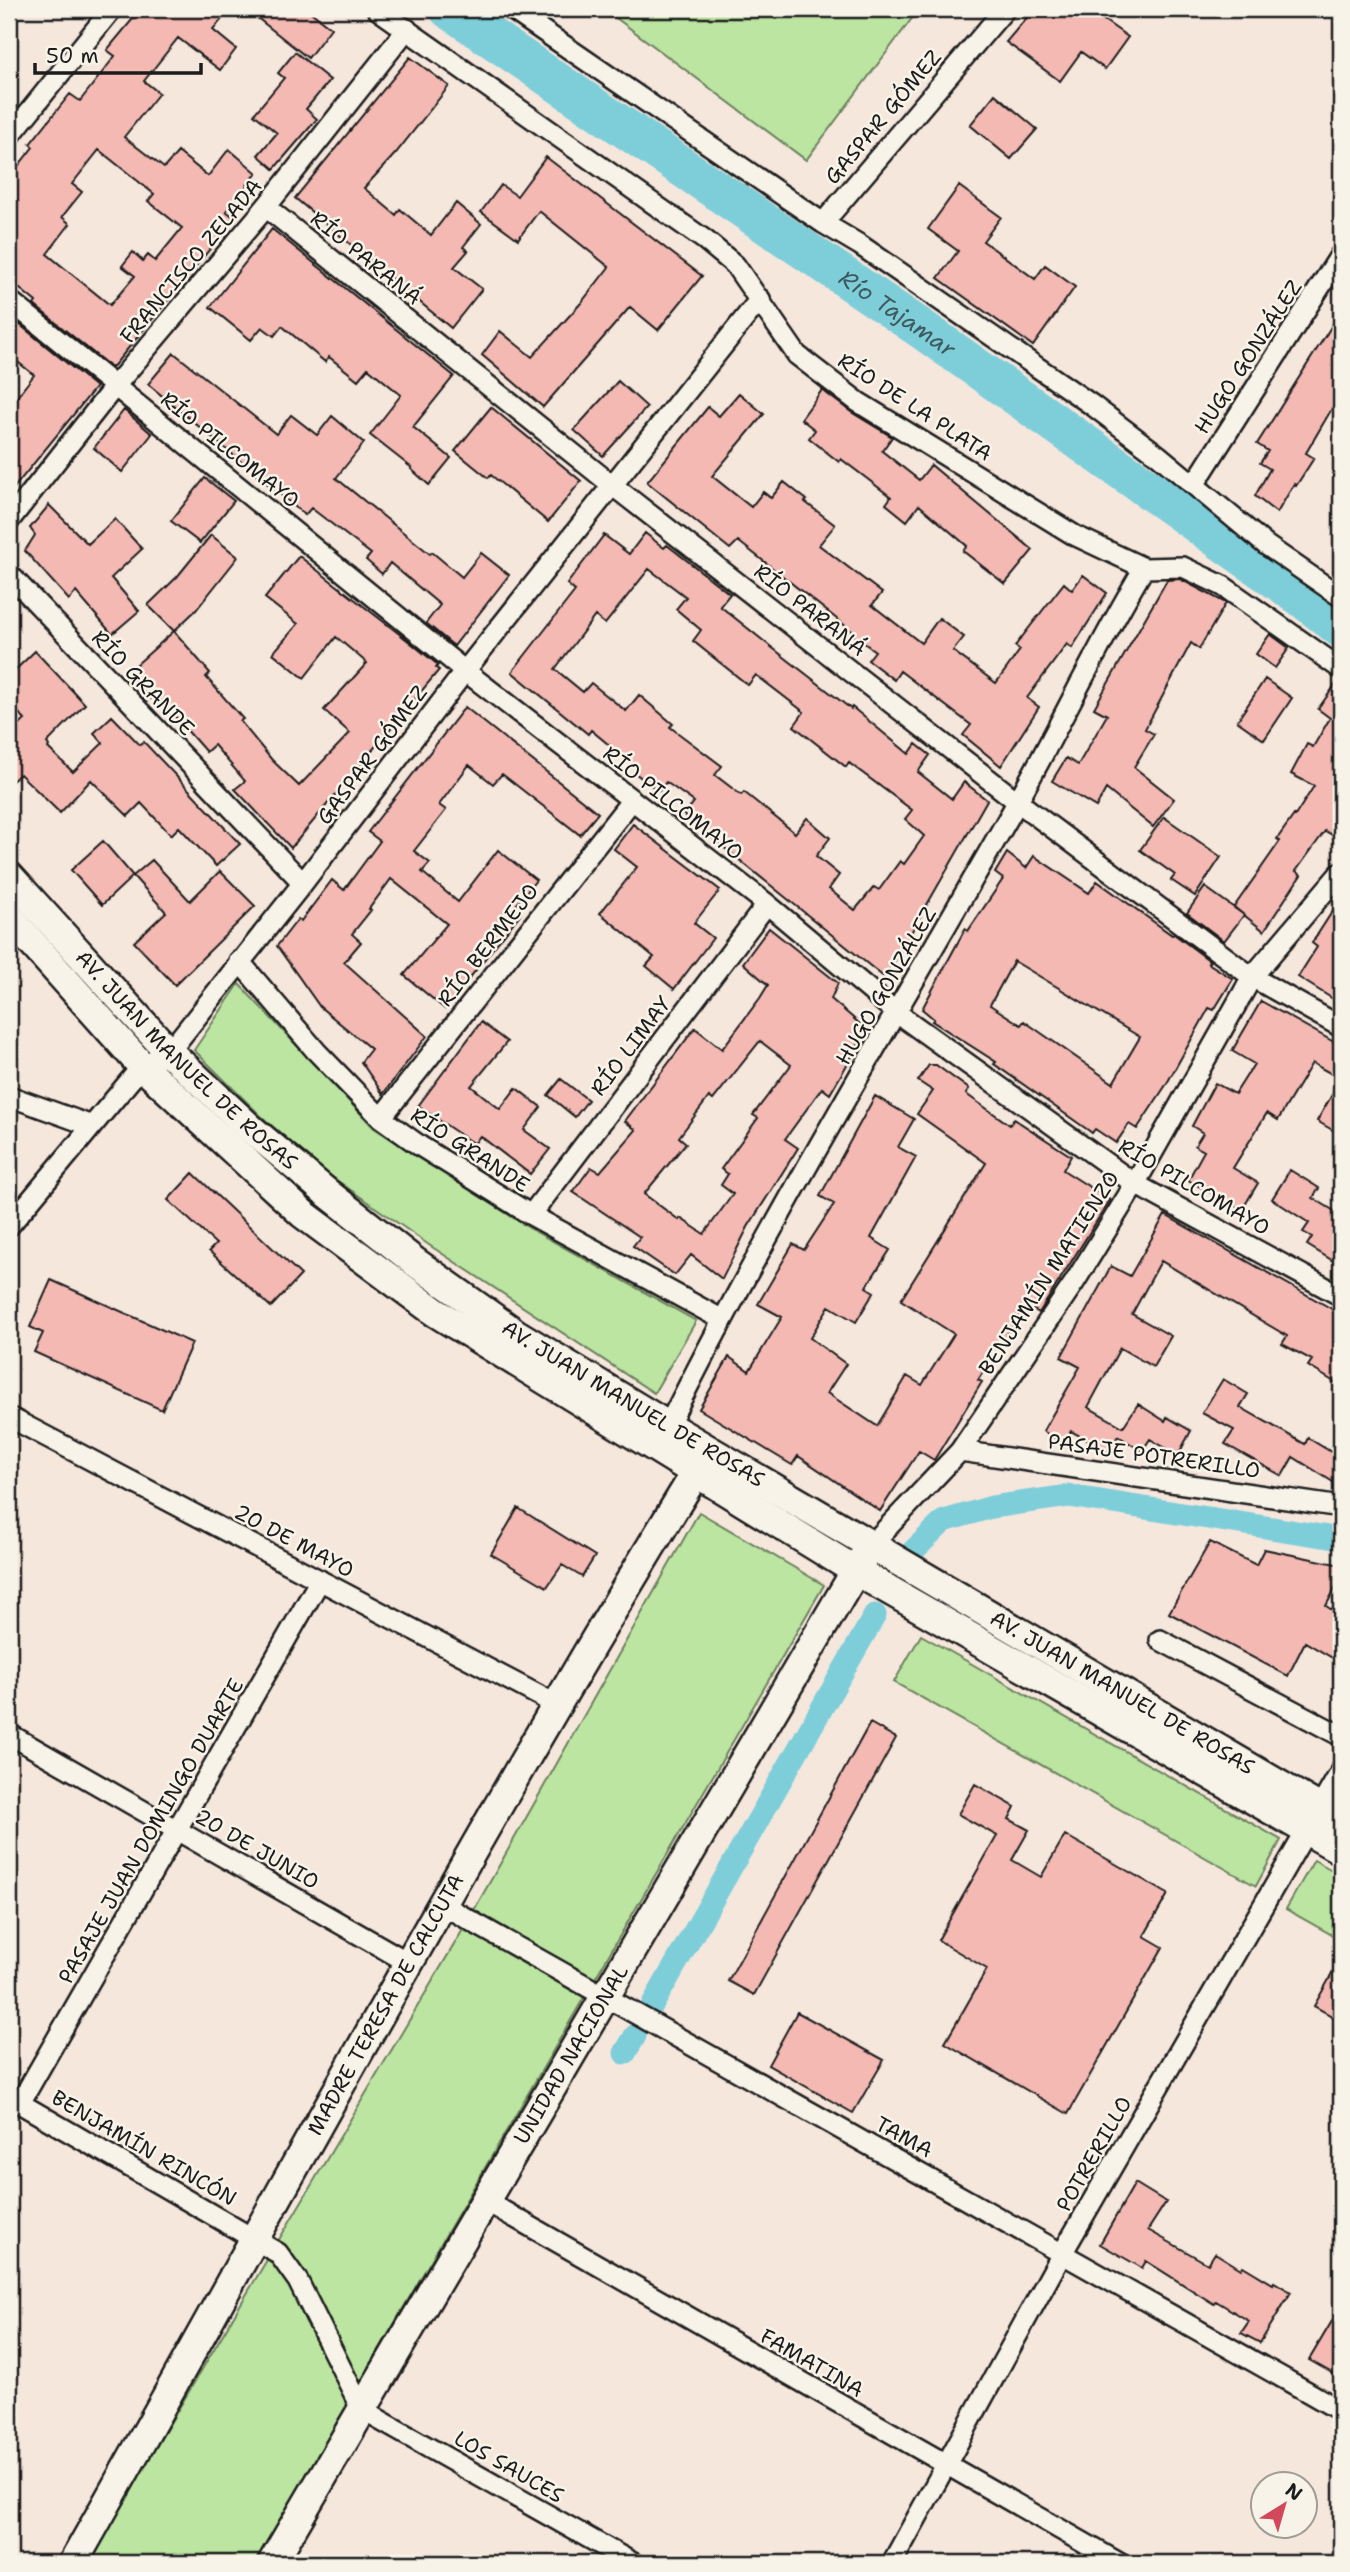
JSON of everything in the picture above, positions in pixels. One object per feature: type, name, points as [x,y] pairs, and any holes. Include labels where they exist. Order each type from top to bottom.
[{"type":"main road","name":"AV. JUAN MANUEL DE ROSAS","points":[[9,876],[169,1052],[270,1144],[415,1262],[515,1333],[1323,1820],[1341,1850]]},
{"type":"main road","name":"AV. JUAN MANUEL DE ROSAS","points":[[9,917],[142,1066],[303,1214],[435,1312],[856,1571],[1323,1820]]},
{"type":"main road","name":"MADRE TERESA DE CALCUTA","points":[[73,2563],[409,1963],[710,1450]]},
{"type":"main road","name":"UNIDAD NACIONAL","points":[[272,2563],[870,1546]]},
{"type":"street","points":[[9,137],[112,9]]},
{"type":"street","name":"RÍO DE LA PLATA","points":[[377,9],[705,240],[735,265],[797,355],[858,402],[1074,535],[1144,568],[1183,567],[1223,586],[1341,669]]},
{"type":"street","points":[[511,9],[1092,405],[1266,545],[1341,597]]},
{"type":"street","name":"GASPAR GÓMEZ","points":[[823,223],[1005,9]]},
{"type":"street","name":"FRANCISCO ZELADA","points":[[9,521],[115,386],[266,207],[407,29]]},
{"type":"street","name":"RÍO PARANÁ","points":[[266,207],[612,485],[1018,802],[1252,977],[1341,1027]]},
{"type":"street","name":"HUGO GONZÁLEZ","points":[[1194,485],[1341,254]]},
{"type":"street","name":"GASPAR GÓMEZ","points":[[9,1226],[142,1066],[169,1052],[303,883],[465,671],[760,299]]},
{"type":"street","name":"RÍO PILCOMAYO","points":[[9,300],[465,671],[767,904],[897,1013],[1135,1184],[1341,1296]]},
{"type":"street","name":"HUGO GONZÁLEZ","points":[[668,1426],[721,1320],[1018,802],[1106,632],[1144,568]]},
{"type":"street","name":"RÍO GRANDE","points":[[9,574],[303,883]]},
{"type":"street","name":"RÍO BERMEJO","points":[[381,1118],[632,800]]},
{"type":"street","name":"BENJAMÍN MATIENZO","points":[[870,1546],[960,1451],[1074,1283],[1135,1184],[1252,977],[1341,872]]},
{"type":"street","name":"RÍO LIMAY","points":[[531,1215],[767,904]]},
{"type":"street","name":"RÍO GRANDE","points":[[239,961],[316,1051],[381,1118],[420,1146],[531,1215],[721,1320]]},
{"type":"street","points":[[9,1096],[92,1126]]},
{"type":"street","name":"20 DE MAYO","points":[[9,1417],[558,1705]]},
{"type":"street","name":"PASAJE POTRERILLO","points":[[960,1451],[1341,1507]]},
{"type":"street","name":"PASAJE JUAN DOMINGO DUARTE","points":[[15,2100],[179,1830],[320,1580]]},
{"type":"street","points":[[1160,1640],[1341,1736]]},
{"type":"street","name":"20 DE JUNIO","points":[[9,1734],[409,1963]]},
{"type":"street","name":"POTRERILLO","points":[[892,2563],[1063,2252],[1323,1820],[1341,1772]]},
{"type":"street","name":"TAMA","points":[[443,1905],[1341,2411]]},
{"type":"street","name":"BENJAMÍN RINCÓN","points":[[15,2100],[278,2253],[298,2281],[362,2410]]},
{"type":"street","name":"FAMATINA","points":[[484,2200],[945,2466],[1119,2563]]},
{"type":"street","name":"LOS SAUCES","points":[[362,2410],[633,2563]]},
{"type":"green space","points":[[604,9],[919,9],[806,160]]},
{"type":"green space","points":[[239,984],[374,1128],[529,1228],[696,1321],[654,1393],[429,1245],[318,1167],[194,1050]]},
{"type":"green space","points":[[699,1512],[824,1585],[255,2563],[87,2563],[461,1933]]},
{"type":"green space","points":[[921,1635],[1281,1840],[1256,1886],[894,1682]]},
{"type":"green space","points":[[1314,1860],[1341,1875],[1341,1940],[1286,1909]]},
{"type":"building","points":[[141,9],[230,9],[213,30],[236,49],[220,70],[178,38],[144,81],[159,93],[124,137],[164,168],[178,152],[208,176],[229,149],[257,173],[226,211],[234,217],[219,238],[112,368],[34,305],[36,302],[9,280],[9,178],[33,147],[30,144],[70,94],[80,101],[115,56],[107,50]],"holes":[[[99,150],[154,194],[148,201],[182,228],[155,261],[148,255],[143,261],[133,252],[122,266],[135,276],[110,305],[47,254],[70,224],[62,217],[82,192],[72,184]]]},
{"type":"building","points":[[246,9],[307,9],[331,28],[308,58]]},
{"type":"building","points":[[1034,9],[1088,9],[1128,37],[1105,69],[1081,52],[1060,81],[1006,42]]},
{"type":"building","points":[[295,52],[330,80],[306,109],[317,119],[274,169],[258,155],[277,133],[254,114],[284,78],[278,73]]},
{"type":"building","points":[[410,57],[449,86],[396,153],[364,188],[396,215],[400,209],[431,235],[456,203],[481,224],[463,247],[468,251],[454,267],[482,289],[451,328],[295,198]]},
{"type":"building","points":[[995,94],[1037,129],[1011,159],[970,125]]},
{"type":"building","points":[[546,157],[702,276],[658,330],[630,307],[543,407],[482,355],[500,331],[532,357],[581,303],[609,267],[539,211],[518,239],[481,212],[501,185],[517,196]]},
{"type":"building","points":[[959,186],[1001,217],[983,241],[1035,279],[1045,265],[1075,287],[1033,346],[938,278],[958,251],[928,229]]},
{"type":"building","points":[[272,229],[454,376],[413,427],[451,458],[429,485],[370,435],[401,395],[368,368],[358,380],[329,357],[325,362],[282,326],[274,336],[262,327],[251,340],[210,307]]},
{"type":"building","points":[[1341,311],[1341,393],[1306,453],[1314,458],[1277,513],[1255,496],[1270,469],[1260,463],[1268,451],[1257,444]]},
{"type":"building","points":[[19,324],[96,387],[9,494],[9,407],[34,375],[9,355],[9,336]]},
{"type":"building","points":[[174,353],[276,434],[291,415],[317,435],[332,416],[364,443],[336,478],[462,577],[481,553],[509,575],[454,646],[426,623],[440,605],[390,563],[382,574],[366,560],[371,554],[311,508],[305,515],[148,384]]},
{"type":"building","points":[[618,381],[647,407],[603,456],[574,430]]},
{"type":"building","points":[[822,390],[892,437],[882,451],[919,480],[931,465],[1033,550],[1005,584],[963,551],[967,546],[919,505],[907,521],[886,504],[891,497],[809,438],[815,430],[801,419]]},
{"type":"building","points":[[739,393],[764,414],[712,476],[751,507],[763,492],[771,498],[784,482],[807,500],[805,502],[835,525],[819,545],[882,593],[872,605],[921,643],[939,618],[964,637],[953,651],[996,683],[1020,650],[1015,646],[1064,583],[1072,590],[1083,575],[1107,593],[1072,648],[1067,644],[1027,698],[1039,707],[1001,766],[963,735],[971,725],[900,671],[894,680],[868,660],[875,651],[850,633],[852,631],[738,541],[730,549],[647,482],[708,407],[719,416]]},
{"type":"building","points":[[491,407],[581,481],[548,522],[491,475],[488,478],[455,451]]},
{"type":"building","points":[[124,410],[152,434],[122,472],[94,448]]},
{"type":"building","points":[[205,478],[234,501],[200,543],[171,521]]},
{"type":"building","points":[[49,505],[88,544],[115,519],[142,549],[111,578],[139,611],[112,634],[76,592],[69,600],[25,551],[35,535],[30,528]]},
{"type":"building","points":[[645,533],[664,548],[667,545],[730,594],[720,606],[770,646],[851,709],[852,707],[909,754],[916,744],[930,755],[918,772],[952,799],[964,782],[987,800],[885,978],[684,815],[694,802],[666,782],[659,791],[635,773],[638,769],[591,730],[588,734],[512,672],[575,591],[567,584],[604,535],[629,554]],"holes":[[[649,569],[686,597],[676,609],[701,630],[693,641],[748,685],[756,675],[804,712],[794,726],[846,767],[849,763],[912,810],[905,819],[924,836],[904,864],[900,861],[879,890],[874,887],[855,910],[829,889],[839,875],[816,856],[830,838],[807,818],[795,833],[744,792],[741,795],[715,775],[722,766],[670,727],[673,724],[639,695],[626,711],[591,683],[583,692],[555,669],[595,616],[605,624]]]},
{"type":"building","points":[[211,535],[238,557],[196,610],[174,631],[148,605],[177,577]]},
{"type":"building","points":[[299,556],[411,643],[438,665],[436,668],[439,670],[291,848],[235,789],[245,781],[214,745],[206,752],[156,695],[151,699],[127,673],[174,631],[210,673],[206,677],[243,719],[240,721],[272,760],[299,786],[350,733],[324,710],[367,663],[336,637],[304,678],[273,653],[298,624],[265,598]]},
{"type":"building","points":[[1180,579],[1226,603],[1199,649],[1191,643],[1145,729],[1154,734],[1134,767],[1174,799],[1153,827],[1106,789],[1096,807],[1052,781],[1066,758],[1078,765],[1107,715],[1094,708],[1167,580]]},
{"type":"building","points":[[1270,634],[1289,648],[1275,668],[1256,654]]},
{"type":"building","points":[[35,651],[85,704],[47,743],[48,748],[73,772],[103,743],[94,733],[112,716],[140,745],[144,742],[240,844],[216,866],[179,827],[171,835],[141,803],[128,816],[91,780],[60,813],[20,774],[9,784],[9,735],[25,720],[9,702],[9,676]]},
{"type":"building","points":[[1265,679],[1292,698],[1264,740],[1237,721]]},
{"type":"building","points":[[1338,681],[1341,681],[1341,840],[1325,831],[1296,871],[1301,875],[1264,931],[1234,907],[1314,786],[1291,774],[1307,744],[1313,747],[1330,718],[1318,709]]},
{"type":"building","points":[[465,707],[598,813],[580,835],[502,774],[493,784],[469,765],[439,805],[446,810],[414,851],[430,863],[422,872],[458,902],[498,850],[536,880],[514,908],[521,913],[445,1009],[404,975],[447,924],[391,879],[369,909],[371,910],[352,934],[361,942],[344,962],[427,1036],[383,1094],[361,1062],[371,1049],[320,1007],[277,946],[298,919],[301,921],[332,880],[344,890],[380,841],[368,832]]},
{"type":"building","points":[[1164,817],[1221,857],[1195,896],[1171,880],[1175,875],[1140,850]]},
{"type":"building","points":[[633,824],[720,890],[694,923],[713,938],[674,989],[646,966],[654,957],[600,913],[637,867],[614,849]]},
{"type":"building","points":[[103,841],[133,876],[102,905],[71,870]]},
{"type":"building","points":[[1007,853],[1026,868],[1034,856],[1089,893],[1097,881],[1233,979],[1214,1010],[1209,1008],[1166,1085],[1137,1129],[1129,1124],[1116,1143],[1095,1129],[1092,1133],[994,1064],[996,1062],[932,1021],[934,1019],[922,1009],[965,929],[968,931],[1003,879],[995,873]],"holes":[[[1014,961],[1140,1037],[1113,1083],[1024,1021],[1021,1025],[990,1005]]]},
{"type":"building","points":[[152,860],[190,901],[220,871],[255,906],[175,985],[134,942],[166,912],[133,876]]},
{"type":"building","points":[[1205,887],[1244,915],[1224,941],[1187,913]]},
{"type":"building","points":[[1341,898],[1341,1004],[1298,977],[1317,947],[1312,943]]},
{"type":"building","points":[[769,928],[838,983],[831,999],[867,1030],[830,1094],[822,1088],[785,1139],[798,1148],[748,1227],[722,1279],[691,1255],[675,1275],[633,1246],[640,1237],[573,1192],[591,1167],[600,1172],[636,1130],[625,1121],[695,1028],[722,1049],[760,998],[768,985],[743,963]],"holes":[[[760,1041],[791,1065],[753,1115],[758,1118],[721,1169],[728,1174],[721,1185],[733,1194],[704,1234],[680,1218],[679,1220],[644,1194],[686,1143],[679,1137],[709,1097],[713,1100]]]},
{"type":"building","points":[[1261,1001],[1341,1046],[1341,1079],[1312,1063],[1278,1120],[1267,1113],[1233,1168],[1258,1183],[1242,1210],[1188,1180],[1204,1151],[1195,1146],[1203,1133],[1192,1126],[1215,1083],[1235,1094],[1254,1064],[1232,1051]]},
{"type":"building","points":[[481,1022],[507,1042],[471,1086],[500,1109],[516,1088],[541,1107],[524,1130],[550,1149],[530,1174],[480,1136],[474,1144],[418,1106]]},
{"type":"building","points":[[929,1065],[936,1065],[969,1089],[966,1094],[1010,1125],[1014,1119],[1071,1156],[1063,1170],[1110,1200],[1039,1313],[1026,1305],[978,1380],[982,1382],[934,1460],[919,1451],[880,1511],[798,1456],[792,1465],[699,1409],[729,1357],[749,1371],[782,1317],[758,1304],[793,1244],[804,1250],[834,1204],[820,1196],[875,1096],[914,1119],[898,1147],[916,1157],[871,1238],[890,1250],[866,1287],[874,1292],[856,1322],[829,1306],[810,1338],[846,1364],[827,1393],[877,1426],[907,1376],[922,1385],[954,1334],[901,1300],[986,1163],[917,1114],[933,1091],[918,1081]]},
{"type":"building","points":[[561,1079],[588,1100],[575,1117],[548,1095]]},
{"type":"building","points":[[1341,1079],[1341,1135],[1317,1121]]},
{"type":"building","points":[[1290,1170],[1319,1188],[1313,1198],[1341,1215],[1341,1250],[1335,1262],[1307,1245],[1312,1237],[1303,1232],[1309,1223],[1272,1199]]},
{"type":"building","points":[[193,1173],[301,1275],[271,1307],[209,1251],[216,1244],[168,1200]]},
{"type":"building","points":[[1165,1215],[1341,1314],[1341,1386],[1308,1366],[1312,1360],[1282,1344],[1287,1336],[1161,1261],[1132,1314],[1171,1336],[1153,1367],[1120,1348],[1088,1407],[1123,1427],[1138,1404],[1165,1421],[1167,1417],[1191,1431],[1178,1455],[1150,1439],[1142,1451],[1118,1436],[1109,1452],[1071,1431],[1064,1444],[1043,1431],[1080,1367],[1061,1357],[1111,1266],[1130,1276]]},
{"type":"building","points":[[51,1280],[192,1343],[162,1410],[34,1352],[43,1333],[30,1327]]},
{"type":"building","points":[[1223,1379],[1248,1394],[1240,1407],[1305,1444],[1308,1438],[1341,1458],[1341,1487],[1293,1457],[1282,1476],[1225,1444],[1234,1430],[1202,1413]]},
{"type":"building","points":[[518,1508],[595,1556],[582,1577],[562,1565],[547,1587],[491,1554]]},
{"type":"building","points":[[1210,1542],[1256,1565],[1264,1549],[1341,1565],[1341,1577],[1326,1606],[1341,1616],[1341,1663],[1305,1642],[1288,1676],[1169,1613]]},
{"type":"building","points":[[870,1723],[896,1738],[754,1995],[728,1981]]},
{"type":"building","points":[[975,1784],[1015,1807],[1009,1819],[1029,1830],[1012,1860],[1041,1877],[1065,1835],[1168,1894],[1144,1936],[1163,1947],[1068,2114],[945,2043],[987,1969],[938,1940],[997,1836],[958,1814]]},
{"type":"building","points":[[1341,1958],[1341,2021],[1314,2006]]},
{"type":"building","points":[[797,2012],[884,2060],[853,2113],[768,2065]]},
{"type":"building","points":[[1135,2183],[1166,2202],[1148,2230],[1208,2264],[1215,2253],[1241,2269],[1243,2266],[1291,2292],[1260,2343],[1241,2333],[1249,2321],[1216,2301],[1214,2304],[1146,2261],[1142,2268],[1100,2244]]},
{"type":"building","points":[[1341,2306],[1341,2378],[1309,2360]]},
{"type":"waterway","name":"Río Tajamar","points":[[449,9],[923,330],[1303,598],[1341,628]]},
{"type":"waterway","points":[[911,1553],[944,1521],[992,1507],[1069,1496],[1341,1539]]},
{"type":"waterway","points":[[653,2004],[875,1615]]},
{"type":"waterway","points":[[625,2053],[635,2036]]}]
